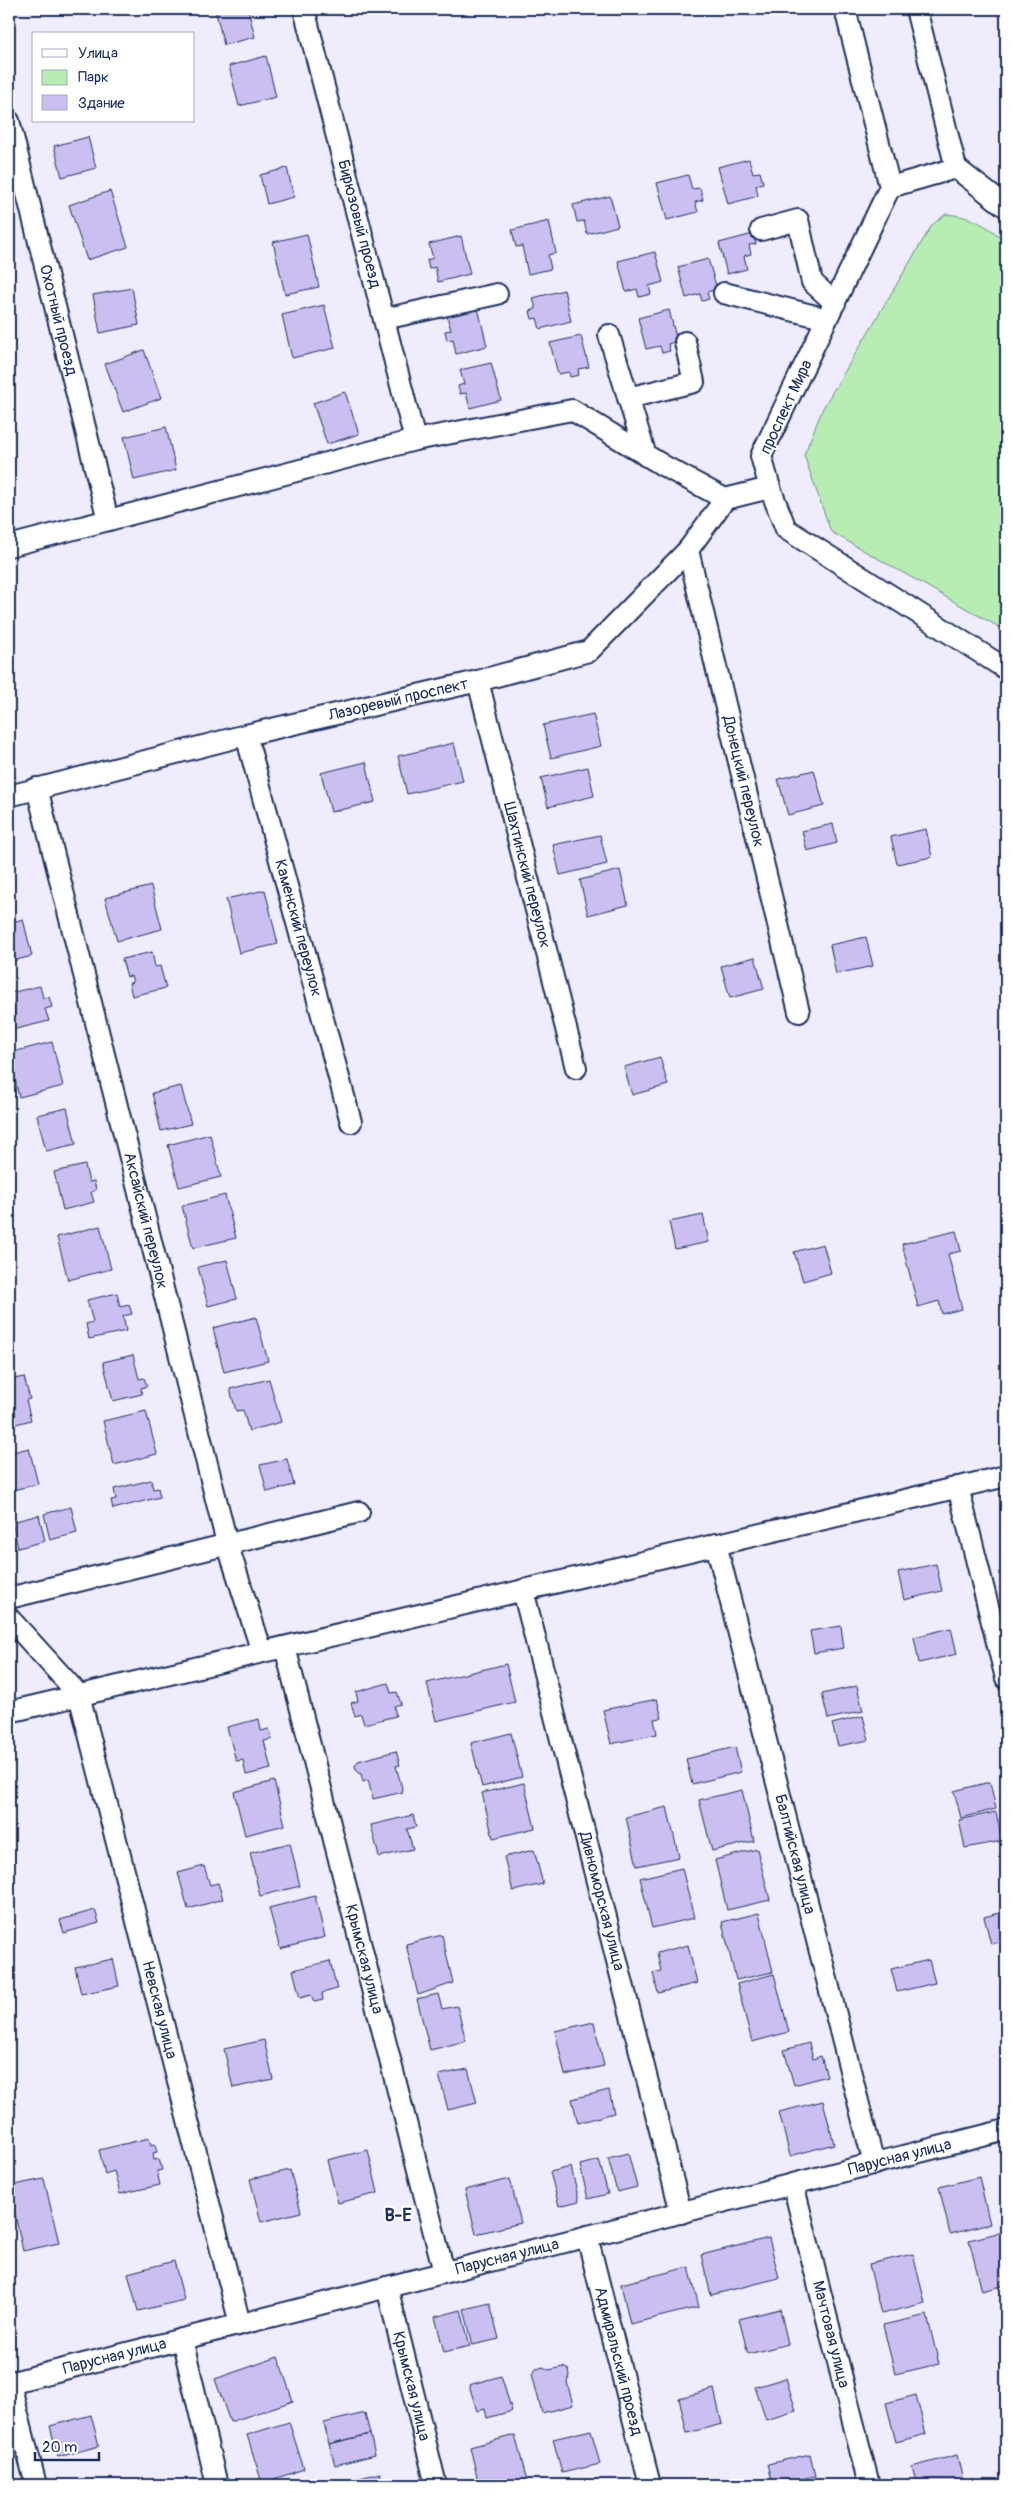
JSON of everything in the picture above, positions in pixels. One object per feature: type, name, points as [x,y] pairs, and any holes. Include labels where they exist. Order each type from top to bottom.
[{"type":"street","name":"Бирюзовый проезд","points":[[304,9],[415,440]]},
{"type":"street","points":[[845,9],[890,187],[956,168]]},
{"type":"street","points":[[916,9],[956,168],[1006,207]]},
{"type":"street","name":"Охотный проезд","points":[[9,121],[108,520]]},
{"type":"street","name":"проспект Мира","points":[[890,187],[761,456],[770,488],[786,529],[1006,669]]},
{"type":"street","points":[[761,230],[798,220],[812,282],[831,311]]},
{"type":"street","points":[[724,293],[831,311]]},
{"type":"street","points":[[384,319],[497,294]]},
{"type":"street","points":[[609,335],[646,456]]},
{"type":"street","points":[[628,398],[694,382],[684,342]]},
{"type":"street","points":[[9,546],[415,440],[572,410],[646,456],[725,498],[770,488]]},
{"type":"street","name":"Лазоревый проспект","points":[[9,796],[246,735],[478,681],[590,651],[688,550],[725,498]]},
{"type":"street","name":"Донецкий переулок","points":[[688,550],[799,1012]]},
{"type":"street","name":"Шахтинский переулок","points":[[478,681],[576,1068]]},
{"type":"street","name":"Каменский переулок","points":[[246,735],[351,1122]]},
{"type":"street","name":"Аксайский переулок","points":[[37,788],[227,1543],[262,1652]]},
{"type":"street","points":[[9,1712],[1006,1476]]},
{"type":"street","points":[[958,1487],[1006,1678]]},
{"type":"street","points":[[9,1598],[359,1512]]},
{"type":"street","name":"Балтийская улица","points":[[716,1544],[874,2164]]},
{"type":"street","name":"Дивноморская улица","points":[[523,1590],[681,2212]]},
{"type":"street","points":[[9,1618],[79,1695]]},
{"type":"street","name":"Крымская улица","points":[[284,1647],[444,2272]]},
{"type":"street","name":"Невская улица","points":[[79,1695],[240,2324]]},
{"type":"street","name":"Парусная улица","points":[[9,2382],[1006,2130]]},
{"type":"street","name":"Мачтовая улица","points":[[793,2184],[870,2485]]},
{"type":"street","name":"Адмиральский проезд","points":[[587,2236],[650,2485]]},
{"type":"street","name":"Крымская улица","points":[[387,2287],[436,2485]]},
{"type":"street","points":[[182,2339],[217,2485]]},
{"type":"street","points":[[9,2382],[36,2485]]},
{"type":"green space","points":[[946,214],[978,222],[1006,241],[1006,631],[831,532],[804,455],[823,408],[932,225]]},
{"type":"building","points":[[215,9],[248,9],[255,37],[224,45]]},
{"type":"building","points":[[266,56],[276,97],[239,106],[229,66]]},
{"type":"building","points":[[88,137],[96,168],[62,177],[54,146]]},
{"type":"building","points":[[749,159],[753,173],[760,172],[763,183],[756,185],[758,196],[728,204],[718,167]]},
{"type":"building","points":[[287,168],[294,197],[267,204],[260,175]]},
{"type":"building","points":[[688,175],[692,189],[700,188],[703,200],[695,202],[698,212],[667,220],[657,183]]},
{"type":"building","points":[[110,191],[128,247],[87,260],[69,205]]},
{"type":"building","points":[[610,196],[618,226],[587,234],[584,221],[577,222],[573,205]]},
{"type":"building","points":[[549,221],[556,253],[548,255],[551,269],[528,274],[522,246],[516,247],[512,230]]},
{"type":"building","points":[[307,234],[319,287],[285,294],[273,242]]},
{"type":"building","points":[[753,234],[756,244],[749,245],[751,254],[744,256],[747,269],[727,274],[719,243]]},
{"type":"building","points":[[461,236],[470,274],[438,282],[435,267],[429,269],[427,260],[433,258],[429,244]]},
{"type":"building","points":[[655,252],[663,282],[649,286],[651,294],[639,297],[637,289],[626,292],[618,261]]},
{"type":"building","points":[[708,259],[717,289],[707,292],[709,299],[702,301],[700,294],[686,298],[678,267]]},
{"type":"building","points":[[132,288],[139,325],[100,333],[93,295]]},
{"type":"building","points":[[564,290],[571,321],[540,329],[537,318],[532,319],[530,311],[536,309],[533,298]]},
{"type":"building","points":[[324,305],[335,348],[292,358],[282,315]]},
{"type":"building","points":[[478,308],[487,346],[456,354],[453,339],[447,340],[445,331],[451,330],[447,316]]},
{"type":"building","points":[[669,310],[677,341],[668,344],[670,351],[662,353],[660,346],[646,349],[638,318]]},
{"type":"building","points":[[581,336],[589,367],[578,369],[579,375],[570,377],[569,372],[558,374],[550,343]]},
{"type":"building","points":[[144,350],[161,398],[123,412],[105,364]]},
{"type":"building","points":[[491,363],[501,400],[470,408],[466,393],[460,394],[458,386],[464,384],[460,370]]},
{"type":"building","points":[[345,392],[359,434],[327,444],[313,403]]},
{"type":"building","points":[[166,427],[176,470],[134,480],[124,437]]},
{"type":"building","points":[[593,714],[601,746],[551,758],[543,725]]},
{"type":"building","points":[[454,743],[463,781],[407,794],[398,756]]},
{"type":"building","points":[[366,762],[375,802],[331,812],[321,773]]},
{"type":"building","points":[[588,767],[594,796],[548,807],[541,778]]},
{"type":"building","points":[[814,770],[824,806],[788,815],[778,779]]},
{"type":"building","points":[[833,824],[837,843],[807,851],[802,831]]},
{"type":"building","points":[[926,829],[932,857],[897,864],[891,837]]},
{"type":"building","points":[[600,835],[607,864],[560,875],[553,845]]},
{"type":"building","points":[[620,870],[628,905],[588,915],[580,880]]},
{"type":"building","points":[[9,873],[13,891],[9,892]]},
{"type":"building","points":[[151,886],[162,929],[117,941],[105,898]]},
{"type":"building","points":[[265,890],[278,944],[239,953],[226,899]]},
{"type":"building","points":[[23,919],[32,956],[9,962],[9,923]]},
{"type":"building","points":[[866,937],[873,966],[836,974],[830,945]]},
{"type":"building","points":[[152,952],[155,967],[160,966],[166,988],[132,996],[129,983],[133,982],[131,976],[127,977],[122,959]]},
{"type":"building","points":[[755,957],[764,989],[730,998],[721,966]]},
{"type":"building","points":[[40,986],[43,998],[49,997],[52,1007],[45,1009],[49,1021],[12,1030],[9,1014],[15,1013],[10,993]]},
{"type":"building","points":[[52,1042],[63,1086],[19,1097],[9,1053]]},
{"type":"building","points":[[660,1057],[668,1085],[632,1095],[624,1067]]},
{"type":"building","points":[[181,1086],[191,1124],[161,1131],[152,1093]]},
{"type":"building","points":[[67,1108],[76,1144],[46,1151],[37,1115]]},
{"type":"building","points":[[210,1134],[221,1177],[179,1187],[168,1145]]},
{"type":"building","points":[[85,1165],[89,1182],[94,1181],[96,1190],[91,1192],[94,1202],[63,1210],[54,1172]]},
{"type":"building","points":[[225,1195],[236,1238],[193,1248],[182,1206]]},
{"type":"building","points":[[703,1215],[709,1242],[675,1249],[669,1222]]},
{"type":"building","points":[[100,1226],[111,1269],[68,1280],[57,1237]]},
{"type":"building","points":[[956,1231],[961,1251],[948,1254],[962,1309],[942,1314],[939,1301],[918,1307],[902,1244]]},
{"type":"building","points":[[823,1244],[831,1273],[803,1281],[794,1252]]},
{"type":"building","points":[[227,1260],[237,1299],[208,1306],[198,1267]]},
{"type":"building","points":[[117,1293],[120,1307],[129,1305],[132,1314],[123,1316],[126,1331],[89,1339],[86,1324],[93,1322],[87,1300]]},
{"type":"building","points":[[256,1317],[268,1361],[224,1372],[213,1328]]},
{"type":"building","points":[[133,1355],[139,1379],[144,1378],[147,1386],[141,1388],[142,1394],[113,1401],[103,1362]]},
{"type":"building","points":[[24,1377],[30,1399],[26,1400],[31,1420],[9,1426],[9,1380]]},
{"type":"building","points":[[269,1379],[281,1422],[249,1431],[243,1410],[236,1411],[230,1389]]},
{"type":"building","points":[[146,1411],[157,1454],[114,1465],[103,1421]]},
{"type":"building","points":[[29,1448],[38,1484],[9,1491],[9,1453]]},
{"type":"building","points":[[287,1459],[294,1485],[267,1492],[260,1465]]},
{"type":"building","points":[[151,1480],[153,1489],[158,1488],[160,1497],[113,1509],[111,1500],[116,1499],[114,1489]]},
{"type":"building","points":[[71,1507],[77,1533],[50,1540],[44,1514]]},
{"type":"building","points":[[39,1515],[45,1541],[18,1548],[12,1522]]},
{"type":"building","points":[[936,1564],[942,1591],[904,1600],[898,1572]]},
{"type":"building","points":[[841,1626],[844,1648],[814,1653],[810,1631]]},
{"type":"building","points":[[951,1628],[957,1654],[919,1663],[914,1637]]},
{"type":"building","points":[[506,1664],[515,1702],[436,1721],[427,1683]]},
{"type":"building","points":[[388,1683],[391,1693],[397,1692],[401,1704],[394,1706],[396,1716],[364,1724],[361,1714],[355,1716],[351,1703],[358,1701],[356,1692]]},
{"type":"building","points":[[857,1686],[863,1711],[828,1719],[822,1694]]},
{"type":"building","points":[[657,1699],[662,1718],[654,1719],[657,1734],[611,1744],[603,1710]]},
{"type":"building","points":[[863,1716],[869,1740],[838,1746],[832,1724]]},
{"type":"building","points":[[259,1719],[261,1731],[269,1729],[272,1739],[264,1741],[271,1769],[246,1775],[243,1760],[236,1761],[227,1727]]},
{"type":"building","points":[[511,1733],[522,1777],[482,1787],[471,1743]]},
{"type":"building","points":[[735,1747],[741,1772],[692,1784],[686,1759]]},
{"type":"building","points":[[396,1751],[400,1765],[396,1766],[403,1792],[373,1799],[368,1780],[363,1782],[361,1774],[355,1766],[358,1761]]},
{"type":"building","points":[[274,1781],[285,1825],[245,1835],[234,1792]]},
{"type":"building","points":[[990,1782],[996,1809],[961,1818],[954,1791]]},
{"type":"building","points":[[524,1783],[535,1828],[493,1838],[482,1793]]},
{"type":"building","points":[[742,1790],[754,1841],[712,1851],[699,1800]]},
{"type":"building","points":[[667,1807],[679,1857],[637,1866],[626,1817]]},
{"type":"building","points":[[996,1812],[1002,1841],[965,1848],[959,1820]]},
{"type":"building","points":[[413,1815],[416,1827],[407,1829],[413,1849],[379,1857],[371,1825]]},
{"type":"building","points":[[290,1843],[300,1886],[260,1896],[250,1853]]},
{"type":"building","points":[[757,1849],[770,1900],[727,1910],[715,1860]]},
{"type":"building","points":[[534,1850],[543,1884],[513,1891],[504,1857]]},
{"type":"building","points":[[204,1866],[210,1885],[218,1883],[223,1899],[188,1909],[178,1873]]},
{"type":"building","points":[[682,1868],[694,1918],[652,1928],[640,1878]]},
{"type":"building","points":[[315,1896],[325,1937],[280,1949],[269,1908]]},
{"type":"building","points":[[95,1910],[99,1923],[64,1933],[60,1920]]},
{"type":"building","points":[[1006,1911],[1006,1940],[991,1944],[984,1917]]},
{"type":"building","points":[[759,1913],[773,1972],[736,1980],[722,1922]]},
{"type":"building","points":[[442,1935],[453,1983],[418,1995],[406,1944]]},
{"type":"building","points":[[688,1945],[697,1983],[658,1993],[653,1973],[661,1971],[657,1953]]},
{"type":"building","points":[[113,1959],[119,1986],[81,1994],[75,1967]]},
{"type":"building","points":[[929,1960],[935,1983],[897,1992],[891,1969]]},
{"type":"building","points":[[330,1961],[337,1989],[322,1993],[323,2000],[314,2002],[311,1995],[300,1998],[293,1970]]},
{"type":"building","points":[[774,1974],[789,2032],[752,2042],[737,1984]]},
{"type":"building","points":[[438,1994],[442,2009],[457,2006],[466,2041],[430,2050],[417,1999]]},
{"type":"building","points":[[594,2022],[604,2066],[565,2075],[555,2031]]},
{"type":"building","points":[[264,2040],[273,2079],[233,2088],[224,2049]]},
{"type":"building","points":[[809,2043],[813,2059],[821,2056],[827,2076],[794,2085],[784,2050]]},
{"type":"building","points":[[468,2069],[477,2103],[448,2110],[439,2075]]},
{"type":"building","points":[[609,2090],[614,2113],[578,2123],[572,2099]]},
{"type":"building","points":[[823,2101],[834,2144],[790,2156],[779,2112]]},
{"type":"building","points":[[149,2138],[151,2145],[155,2144],[157,2152],[153,2153],[154,2160],[159,2159],[162,2170],[157,2171],[160,2185],[120,2194],[114,2171],[105,2174],[99,2150]]},
{"type":"building","points":[[368,2150],[378,2193],[338,2203],[327,2160]]},
{"type":"building","points":[[628,2153],[637,2187],[617,2192],[608,2158]]},
{"type":"building","points":[[599,2160],[608,2194],[588,2199],[580,2165]]},
{"type":"building","points":[[571,2167],[579,2201],[559,2206],[550,2172]]},
{"type":"building","points":[[290,2170],[301,2212],[261,2222],[250,2179]]},
{"type":"building","points":[[979,2177],[990,2224],[950,2234],[939,2187]]},
{"type":"building","points":[[44,2179],[59,2243],[23,2251],[9,2186]]},
{"type":"building","points":[[510,2179],[521,2223],[476,2234],[465,2190]]},
{"type":"building","points":[[1006,2231],[1006,2285],[982,2291],[969,2240]]},
{"type":"building","points":[[769,2238],[779,2278],[711,2295],[701,2255]]},
{"type":"building","points":[[913,2254],[925,2303],[881,2314],[869,2264]]},
{"type":"building","points":[[174,2261],[184,2300],[138,2311],[128,2273]]},
{"type":"building","points":[[689,2267],[699,2307],[630,2324],[621,2284]]},
{"type":"building","points":[[490,2303],[499,2339],[473,2345],[464,2309]]},
{"type":"building","points":[[780,2309],[788,2344],[748,2354],[739,2319]]},
{"type":"building","points":[[461,2310],[470,2346],[444,2352],[435,2317]]},
{"type":"building","points":[[927,2315],[939,2364],[895,2374],[883,2325]]},
{"type":"building","points":[[278,2357],[293,2401],[230,2422],[215,2379]]},
{"type":"building","points":[[543,2367],[549,2370],[563,2367],[569,2370],[570,2376],[567,2382],[573,2405],[542,2413],[532,2374],[536,2369]]},
{"type":"building","points":[[501,2376],[512,2411],[487,2418],[485,2409],[477,2411],[469,2385]]},
{"type":"building","points":[[786,2378],[796,2411],[766,2420],[755,2387]]},
{"type":"building","points":[[714,2389],[722,2424],[687,2433],[679,2398]]},
{"type":"building","points":[[916,2395],[926,2434],[896,2442],[886,2403]]},
{"type":"building","points":[[365,2413],[370,2434],[329,2444],[324,2423]]},
{"type":"building","points":[[91,2415],[99,2446],[58,2457],[50,2426]]},
{"type":"building","points":[[289,2422],[304,2469],[262,2483],[247,2435]]},
{"type":"building","points":[[591,2430],[600,2464],[562,2473],[553,2439]]},
{"type":"building","points":[[370,2434],[375,2455],[335,2465],[329,2444]]},
{"type":"building","points":[[515,2435],[527,2481],[510,2485],[479,2485],[470,2447]]},
{"type":"building","points":[[810,2454],[815,2476],[773,2485],[768,2464]]},
{"type":"building","points":[[957,2455],[964,2485],[917,2485],[912,2467]]},
{"type":"building","points":[[380,2473],[383,2485],[340,2485],[340,2483]]},
{"type":"district","name":"В-Е","points":[[398,2215]]}]
